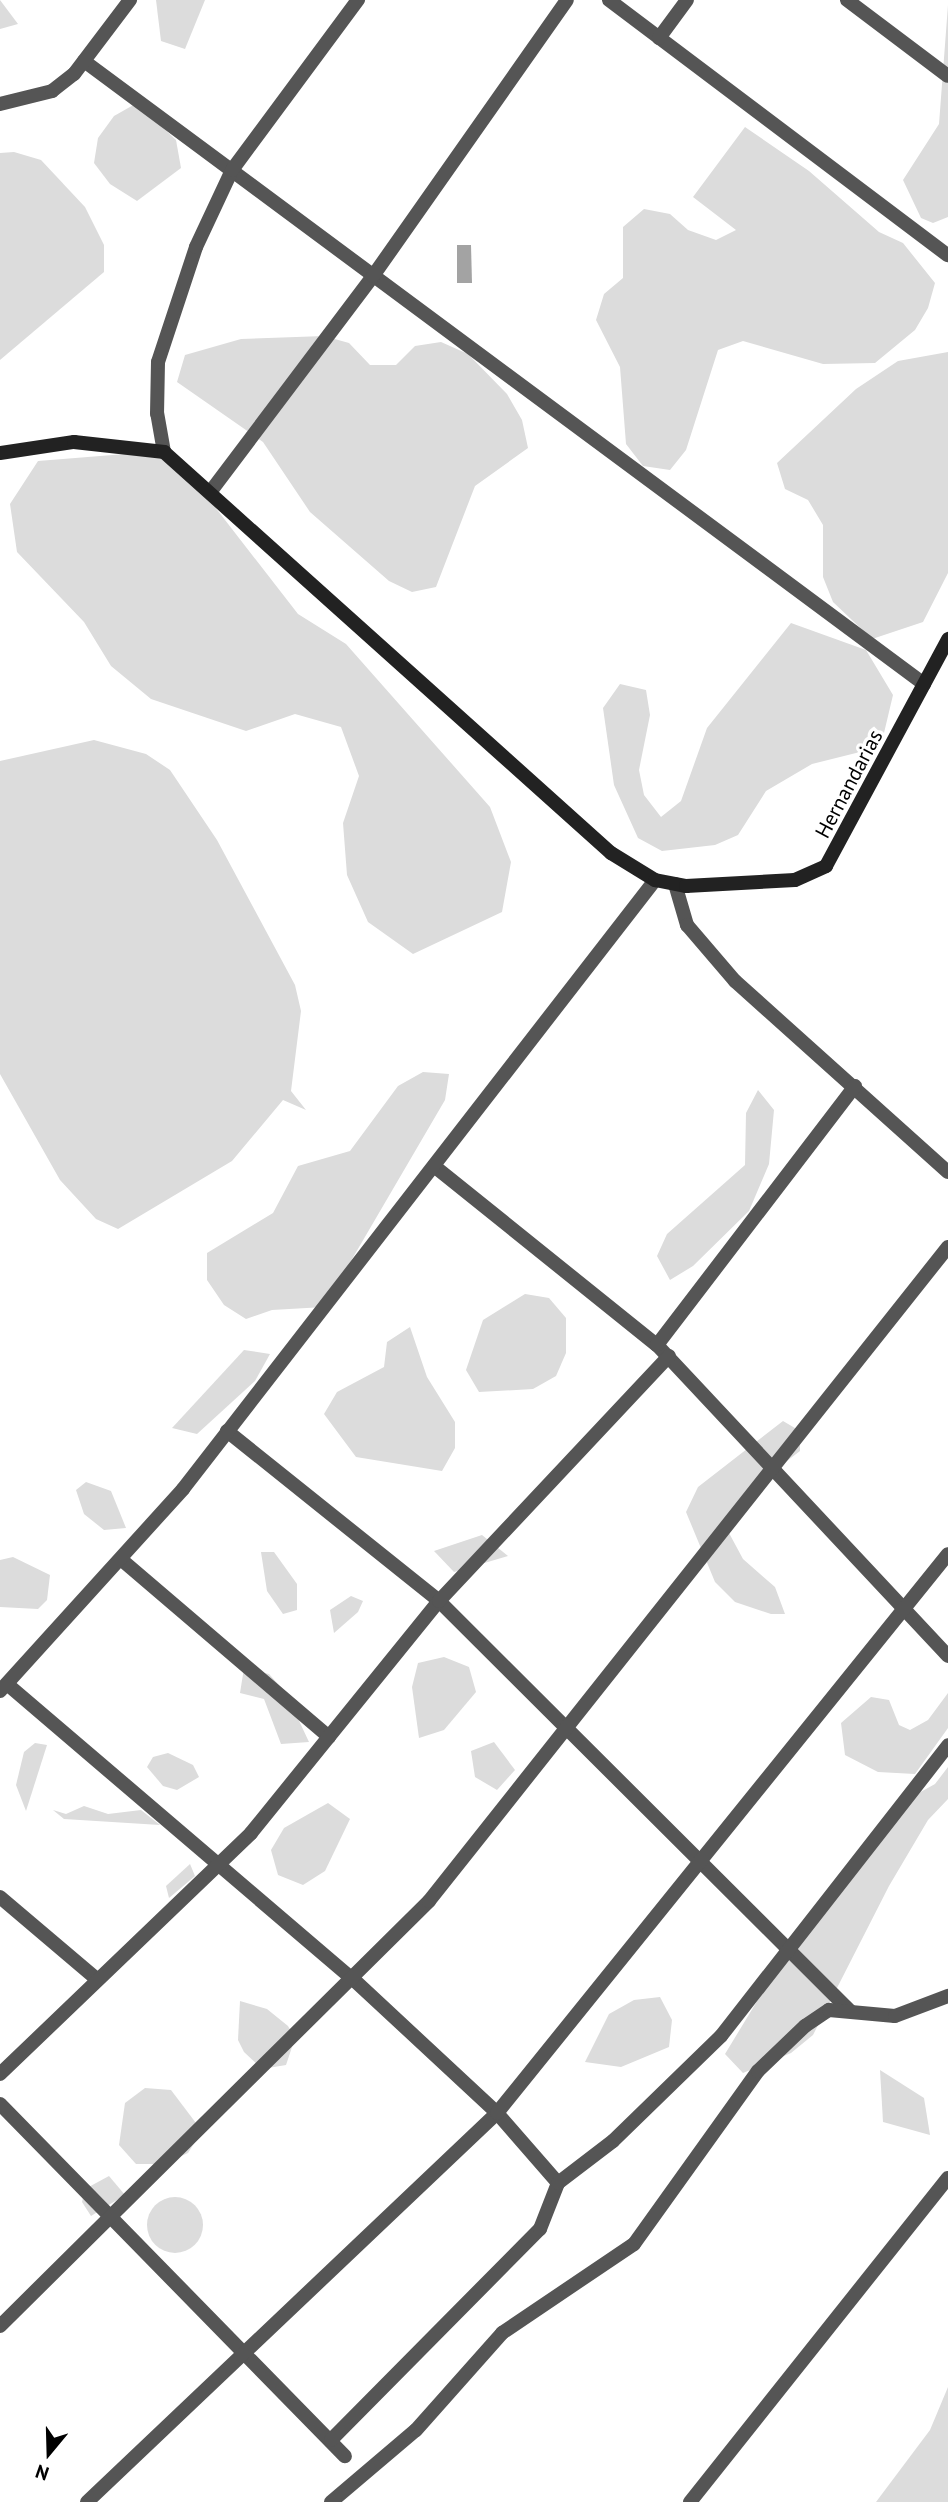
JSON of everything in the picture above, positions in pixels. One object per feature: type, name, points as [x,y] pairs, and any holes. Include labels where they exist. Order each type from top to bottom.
[{"type":"street","points":[[0,104],[52,91],[84,61],[130,0]]},
{"type":"street","points":[[0,453],[74,442],[164,452],[156,414],[158,362],[171,308],[232,170],[358,0]]},
{"type":"street","points":[[211,491],[373,275],[567,0]]},
{"type":"street","points":[[609,0],[948,255]]},
{"type":"street","points":[[659,38],[687,0]]},
{"type":"street","points":[[847,0],[948,76]]},
{"type":"street","points":[[84,61],[924,684]]},
{"type":"street","name":"Hernandarias","points":[[164,452],[211,491],[611,853],[656,880],[713,888],[795,880],[826,866],[948,639]]},
{"type":"street","points":[[558,2183],[497,2113],[222,1861],[4,1687],[123,1561],[227,1432],[656,880]]},
{"type":"street","points":[[675,884],[687,925],[736,981],[948,1172]]},
{"type":"street","points":[[657,1345],[855,1086]]},
{"type":"street","points":[[434,1166],[669,1356],[904,1613],[948,1656]]},
{"type":"street","points":[[0,2326],[114,2217],[429,1900],[567,1732],[948,1247]]},
{"type":"street","points":[[0,2074],[222,1861],[329,1737],[439,1601],[669,1356]]},
{"type":"street","points":[[227,1432],[439,1601],[567,1732],[850,2011]]},
{"type":"street","points":[[87,2502],[497,2113],[702,1864],[904,1613],[948,1554]]},
{"type":"street","points":[[123,1561],[329,1737]]},
{"type":"street","points":[[331,2440],[540,2229],[558,2183],[613,2141],[721,2036],[948,1745]]},
{"type":"street","points":[[0,1898],[98,1980]]},
{"type":"street","points":[[331,2502],[416,2430],[502,2333],[627,2251],[721,2132],[758,2071],[829,2010],[895,2016],[948,1996]]},
{"type":"street","points":[[0,2104],[247,2351],[345,2456]]},
{"type":"street","points":[[690,2502],[948,2178]]},
{"type":"shaded area","points":[[0,0],[18,24],[0,29]]},
{"type":"shaded area","points":[[156,0],[205,0],[185,49],[161,41]]},
{"type":"shaded area","points":[[948,5],[948,217],[933,223],[921,218],[903,180],[939,124]]},
{"type":"shaded area","points":[[137,103],[176,140],[181,168],[137,201],[110,184],[94,163],[98,138],[114,116]]},
{"type":"shaded area","points":[[745,127],[809,171],[879,232],[903,243],[935,283],[928,308],[915,330],[875,363],[823,364],[743,341],[718,350],[686,450],[670,470],[643,466],[626,444],[620,367],[596,320],[604,294],[623,278],[623,227],[644,209],[670,214],[688,230],[716,240],[736,230],[693,197]]},
{"type":"shaded area","points":[[14,152],[41,160],[85,207],[104,245],[104,272],[0,360],[0,153]]},
{"type":"shaded area","points":[[457,245],[471,245],[472,283],[457,283]]},
{"type":"shaded area","points":[[324,336],[349,343],[370,365],[396,365],[415,346],[441,342],[468,354],[507,394],[522,420],[528,448],[475,486],[436,587],[412,592],[389,581],[310,512],[263,442],[177,382],[185,355],[241,339]]},
{"type":"shaded area","points":[[948,352],[948,573],[923,622],[872,639],[833,602],[823,577],[823,525],[808,500],[785,489],[777,463],[856,389],[898,361]]},
{"type":"shaded area","points":[[150,452],[194,480],[298,614],[346,644],[490,807],[511,862],[502,912],[413,954],[368,922],[347,875],[343,823],[359,776],[341,727],[295,714],[246,731],[151,699],[111,666],[84,622],[17,552],[10,504],[38,461]]},
{"type":"shaded area","points":[[791,623],[866,650],[893,695],[884,733],[864,751],[812,764],[766,791],[738,835],[715,845],[662,851],[638,838],[614,785],[603,708],[620,684],[646,690],[650,715],[639,770],[644,795],[661,817],[681,801],[707,728]]},
{"type":"shaded area","points":[[94,740],[146,754],[170,770],[217,840],[295,985],[301,1011],[291,1091],[306,1110],[283,1100],[232,1161],[118,1229],[96,1219],[60,1180],[0,1074],[0,761]]},
{"type":"shaded area","points":[[423,1072],[449,1074],[445,1100],[324,1307],[272,1310],[246,1319],[224,1305],[207,1280],[207,1253],[273,1213],[298,1166],[350,1151],[398,1086]]},
{"type":"shaded area","points":[[758,1090],[774,1110],[769,1164],[749,1211],[693,1266],[670,1280],[657,1256],[667,1234],[745,1165],[746,1113]]},
{"type":"shaded area","points":[[525,1294],[549,1298],[566,1318],[566,1353],[556,1376],[533,1389],[479,1392],[466,1370],[483,1320]]},
{"type":"shaded area","points":[[410,1327],[427,1377],[455,1422],[455,1448],[442,1471],[356,1457],[324,1414],[337,1392],[384,1367],[387,1342]]},
{"type":"shaded area","points":[[244,1350],[270,1354],[255,1381],[197,1434],[172,1428]]},
{"type":"shaded area","points":[[783,1421],[800,1431],[800,1451],[766,1477],[729,1533],[743,1559],[775,1587],[785,1614],[771,1614],[735,1602],[715,1582],[686,1512],[698,1487]]},
{"type":"shaded area","points":[[86,1482],[111,1491],[126,1528],[104,1530],[84,1514],[76,1490]]},
{"type":"shaded area","points":[[482,1535],[508,1556],[454,1572],[434,1551]]},
{"type":"shaded area","points":[[261,1552],[274,1552],[297,1584],[297,1610],[283,1614],[267,1591]]},
{"type":"shaded area","points":[[13,1557],[50,1575],[47,1600],[38,1609],[0,1607],[0,1560]]},
{"type":"shaded area","points":[[351,1596],[363,1601],[358,1612],[334,1633],[330,1610]]},
{"type":"shaded area","points":[[444,1657],[469,1667],[476,1692],[444,1730],[419,1738],[412,1687],[418,1663]]},
{"type":"shaded area","points":[[244,1668],[269,1674],[286,1693],[309,1742],[281,1744],[264,1699],[240,1693]]},
{"type":"shaded area","points":[[948,1693],[948,1728],[915,1774],[878,1772],[845,1755],[841,1723],[871,1697],[889,1700],[899,1725],[910,1730],[928,1720]]},
{"type":"shaded area","points":[[494,1742],[515,1770],[497,1790],[475,1777],[471,1751]]},
{"type":"shaded area","points":[[35,1743],[47,1745],[26,1811],[16,1785],[24,1752]]},
{"type":"shaded area","points":[[168,1753],[193,1765],[199,1777],[177,1790],[163,1786],[147,1767],[153,1757]]},
{"type":"shaded area","points":[[948,1767],[948,1799],[928,1820],[889,1886],[813,2035],[791,2053],[743,2073],[725,2054],[779,1965],[848,1879],[890,1809],[935,1784]]},
{"type":"shaded area","points":[[328,1803],[350,1819],[325,1871],[303,1885],[278,1875],[271,1850],[284,1828]]},
{"type":"shaded area","points":[[84,1806],[108,1814],[141,1810],[160,1825],[64,1819],[53,1810],[66,1814]]},
{"type":"shaded area","points":[[190,1864],[195,1876],[169,1898],[166,1886]]},
{"type":"shaded area","points":[[660,1997],[672,2020],[669,2047],[621,2067],[585,2062],[609,2014],[634,2000]]},
{"type":"shaded area","points":[[240,2001],[267,2009],[288,2026],[295,2038],[286,2065],[262,2069],[244,2052],[238,2040]]},
{"type":"shaded area","points":[[880,2070],[924,2098],[930,2135],[883,2122]]},
{"type":"shaded area","points":[[145,2088],[171,2090],[202,2131],[188,2153],[164,2164],[136,2164],[119,2145],[125,2103]]},
{"type":"shaded area","points":[[109,2176],[125,2195],[91,2216],[82,2202],[85,2189]]},
{"type":"shaded area","points":[[169,2197],[181,2197],[191,2201],[199,2209],[203,2225],[199,2241],[191,2249],[181,2253],[169,2253],[159,2249],[151,2241],[147,2231],[147,2219],[151,2209],[159,2201]]},
{"type":"shaded area","points":[[948,2387],[948,2502],[876,2502],[930,2430]]}]
